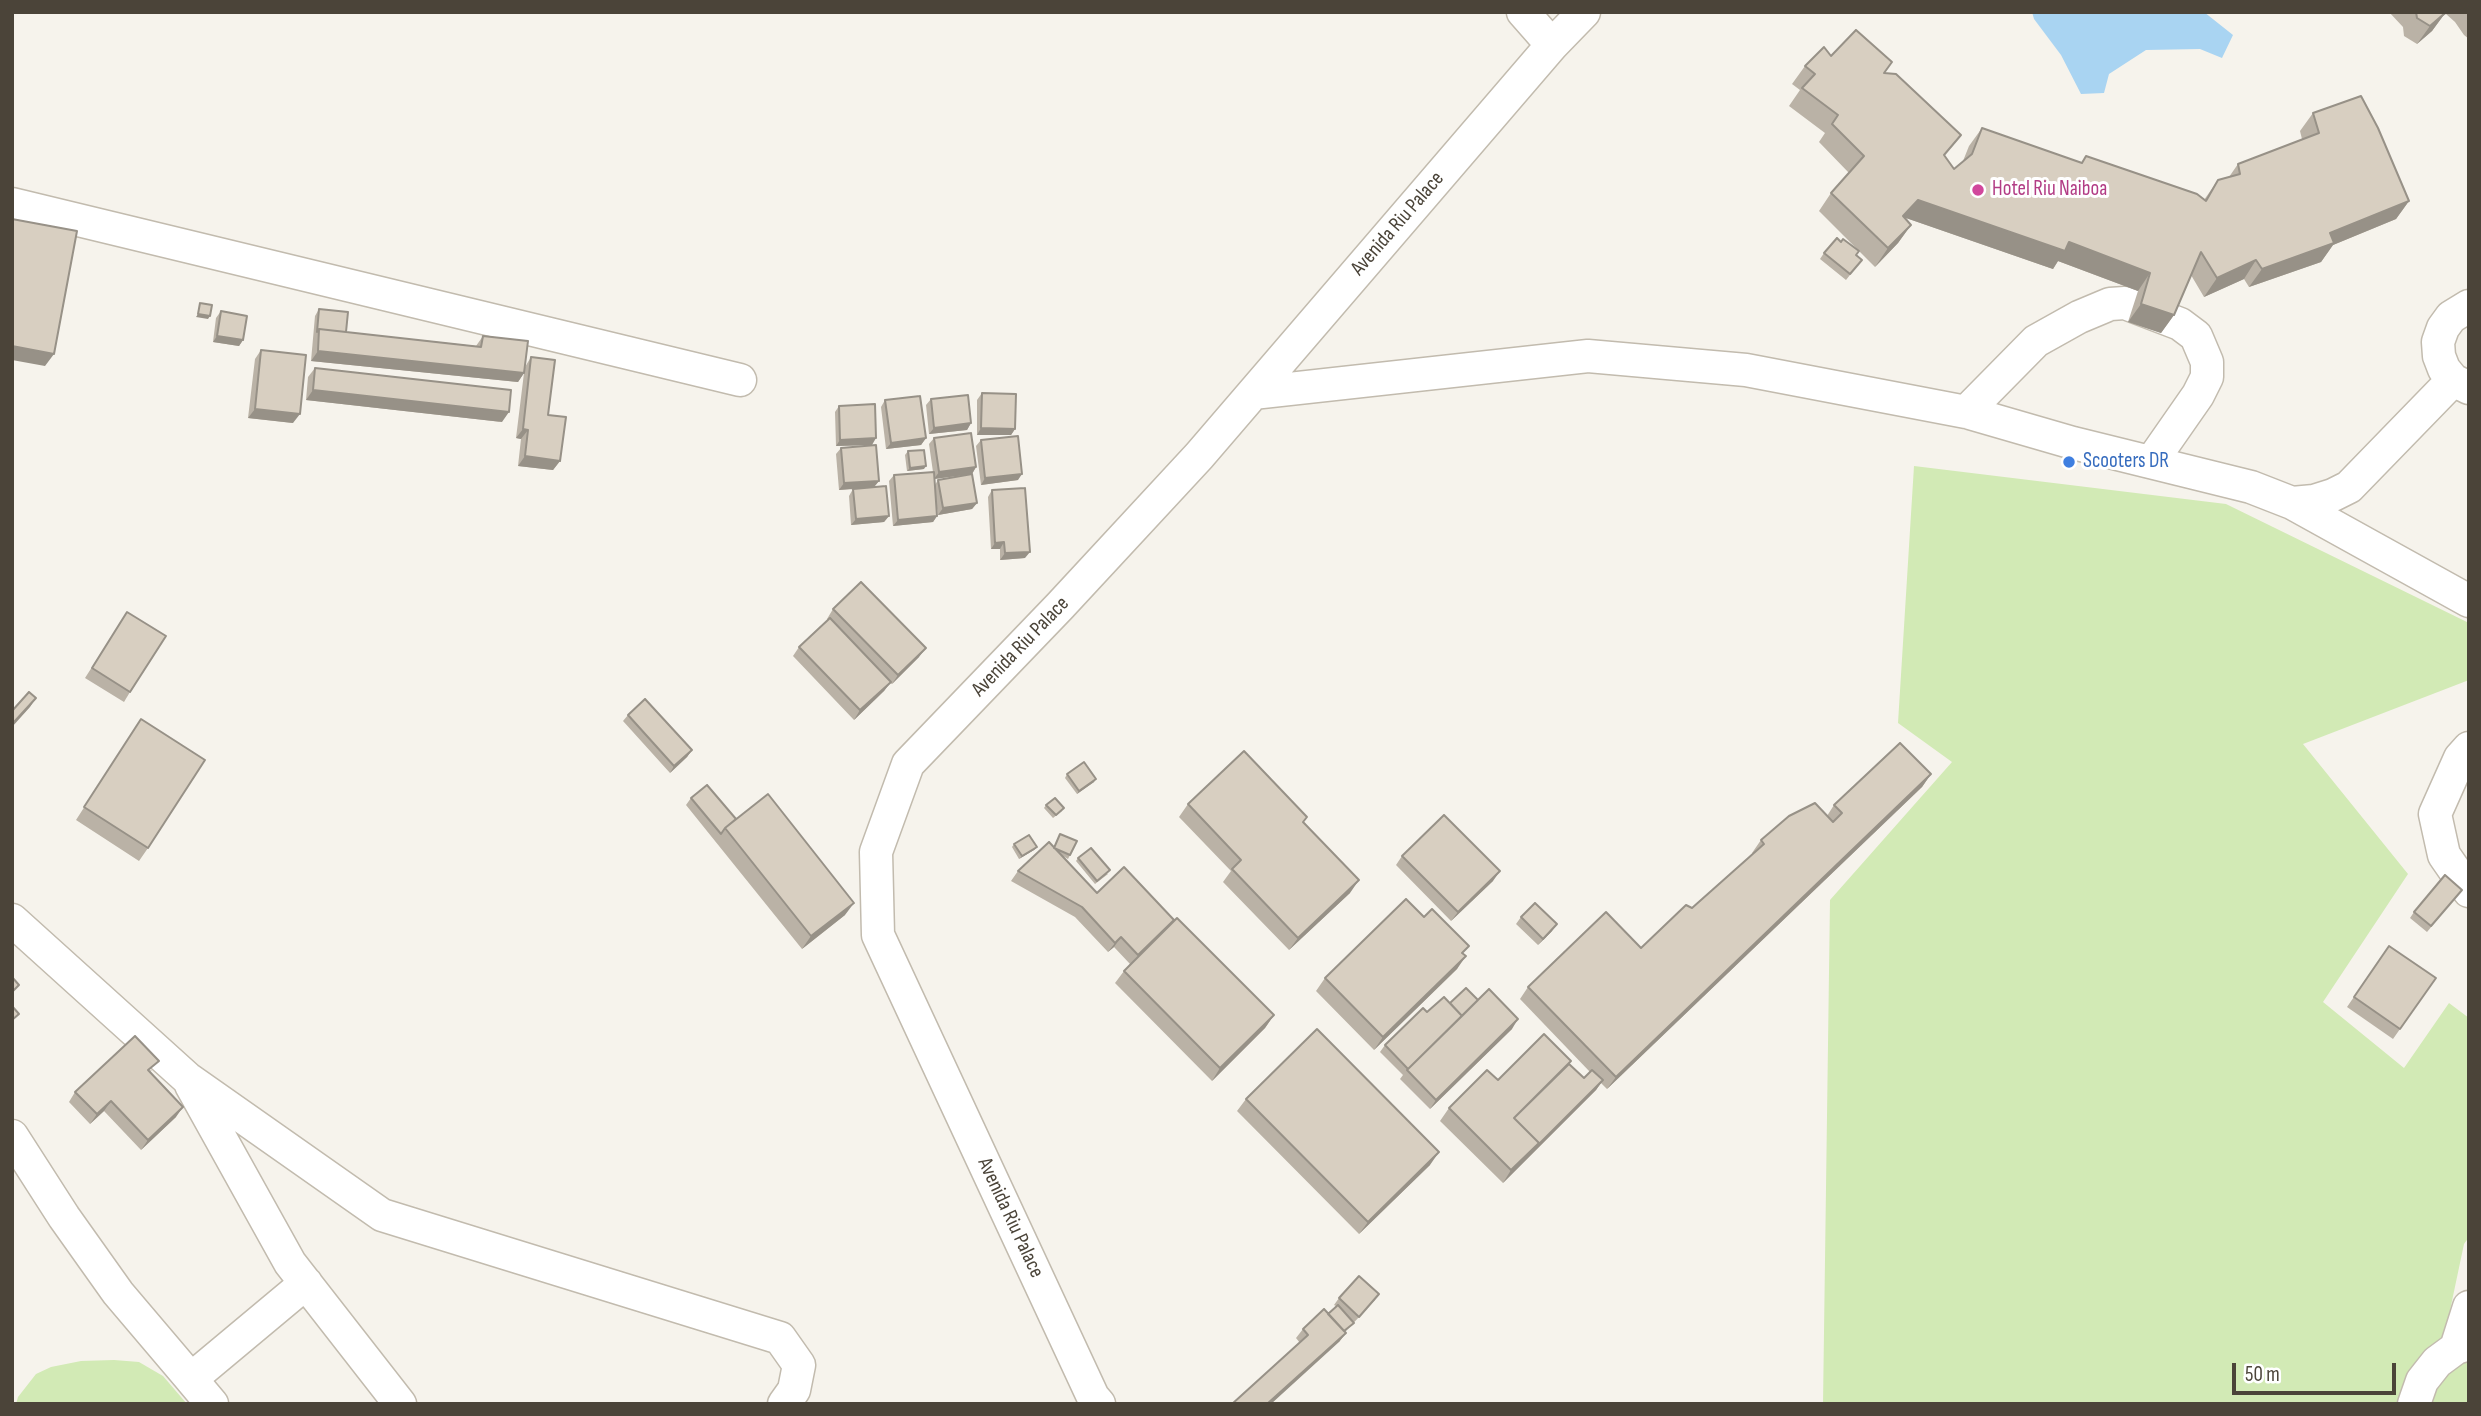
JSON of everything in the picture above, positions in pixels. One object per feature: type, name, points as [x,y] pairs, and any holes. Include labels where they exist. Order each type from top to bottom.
[{"type":"street","points":[[1523,12],[1552,45]]},
{"type":"street","name":"Avenida Riu Palace","points":[[1095,1402],[878,935],[876,852],[908,764],[1060,607],[1199,456],[1552,45],[1584,12]]},
{"type":"street","points":[[12,204],[740,380]]},
{"type":"street","points":[[1966,412],[2036,341],[2079,317],[2110,304],[2125,303],[2180,324],[2196,336],[2207,362],[2207,377],[2198,395],[2152,461]]},
{"type":"street","points":[[2292,503],[2324,498],[2349,487],[2461,384],[2444,369],[2438,342],[2451,317],[2469,306]]},
{"type":"street","points":[[1253,393],[1588,356],[1746,369],[1966,412],[2073,443],[2250,487],[2292,503],[2469,601]]},
{"type":"street","points":[[2469,748],[2460,758],[2435,814],[2444,855],[2469,891]]},
{"type":"street","points":[[12,920],[187,1078],[382,1214],[780,1338],[799,1365],[794,1390],[784,1404]]},
{"type":"street","points":[[187,1078],[290,1263],[400,1404]]},
{"type":"street","points":[[12,1136],[64,1217],[118,1293],[212,1404]]},
{"type":"street","points":[[191,1379],[306,1283]]},
{"type":"street","points":[[2414,1404],[2423,1381],[2437,1362],[2463,1346],[2469,1307]]},
{"type":"green space","points":[[1914,466],[2226,504],[2469,623],[2469,680],[2303,744],[2408,874],[2323,1002],[2404,1068],[2449,1003],[2469,1018],[2469,1237],[2464,1244],[2445,1334],[2415,1366],[2410,1404],[1823,1404],[1830,900],[1952,762],[1898,723]]},
{"type":"green space","points":[[2469,1344],[2469,1404],[2414,1404]]},
{"type":"green space","points":[[81,1361],[139,1362],[163,1376],[187,1404],[16,1404],[18,1397],[36,1374],[51,1367]]},
{"type":"water","points":[[2032,12],[2204,12],[2233,35],[2222,58],[2200,49],[2146,50],[2109,74],[2104,93],[2081,94],[2061,55],[2034,19]]},
{"type":"building","points":[[2416,12],[2445,13],[2430,26],[2417,18]]},
{"type":"building","name":"Hotel Riu Naiboa","points":[[1856,30],[1892,62],[1884,73],[1896,74],[1961,135],[1944,155],[1954,169],[1972,154],[1982,128],[2082,163],[2086,156],[2197,194],[2206,201],[2218,180],[2240,174],[2238,164],[2319,133],[2313,113],[2361,96],[2378,128],[2409,201],[2330,233],[2334,243],[2262,269],[2256,260],[2217,278],[2201,252],[2174,315],[2141,304],[2150,273],[2069,242],[2065,251],[1918,200],[1903,216],[1911,225],[1888,248],[1831,193],[1864,156],[1832,124],[1838,115],[1802,88],[1815,74],[1805,66],[1824,47],[1831,56]]},
{"type":"building","points":[[12,219],[77,231],[54,354],[12,346]]},
{"type":"building","points":[[1837,238],[1841,242],[1843,239],[1859,251],[1856,255],[1862,260],[1850,274],[1824,253]]},
{"type":"building","points":[[200,303],[212,305],[210,316],[198,314]]},
{"type":"building","points":[[319,309],[348,312],[346,332],[319,329],[317,332]]},
{"type":"building","points":[[221,311],[247,316],[243,340],[217,336]]},
{"type":"building","points":[[319,329],[481,347],[483,336],[528,341],[524,373],[318,351]]},
{"type":"building","points":[[261,350],[306,355],[300,414],[255,409]]},
{"type":"building","points":[[531,357],[555,360],[548,415],[566,417],[560,461],[525,456],[528,430],[523,429]]},
{"type":"building","points":[[315,368],[511,390],[509,412],[313,390]]},
{"type":"building","points":[[982,393],[1016,394],[1015,429],[981,428]]},
{"type":"building","points":[[968,395],[971,423],[934,428],[931,399]]},
{"type":"building","points":[[920,396],[926,438],[891,443],[885,400]]},
{"type":"building","points":[[875,404],[876,438],[840,440],[839,406]]},
{"type":"building","points":[[971,433],[976,467],[939,472],[934,438]]},
{"type":"building","points":[[1018,436],[1022,474],[985,478],[981,440]]},
{"type":"building","points":[[876,445],[879,481],[844,483],[841,448]]},
{"type":"building","points":[[924,450],[926,466],[910,468],[908,451]]},
{"type":"building","points":[[934,472],[937,516],[898,520],[894,475]]},
{"type":"building","points":[[972,474],[977,503],[943,508],[938,480]]},
{"type":"building","points":[[886,486],[889,516],[856,519],[853,489]]},
{"type":"building","points":[[1025,488],[1030,552],[1005,553],[1004,542],[995,543],[992,490]]},
{"type":"building","points":[[861,582],[926,648],[898,675],[833,609]]},
{"type":"building","points":[[127,612],[166,636],[130,692],[92,668]]},
{"type":"building","points":[[830,618],[891,682],[860,710],[799,647]]},
{"type":"building","points":[[29,692],[36,698],[14,722],[12,721],[12,711]]},
{"type":"building","points":[[645,699],[692,750],[674,766],[628,715]]},
{"type":"building","points":[[141,719],[205,760],[148,848],[84,807]]},
{"type":"building","points":[[1900,743],[1931,774],[1616,1077],[1528,987],[1606,912],[1641,948],[1686,905],[1692,908],[1764,844],[1761,840],[1789,816],[1815,803],[1833,822],[1842,813],[1834,805]]},
{"type":"building","points":[[1244,751],[1307,817],[1303,822],[1359,880],[1298,938],[1232,869],[1241,860],[1188,804]]},
{"type":"building","points":[[1084,762],[1096,779],[1079,791],[1067,774]]},
{"type":"building","points":[[707,785],[736,819],[721,834],[691,798]]},
{"type":"building","points":[[768,794],[854,903],[811,936],[725,828]]},
{"type":"building","points":[[1055,798],[1064,808],[1056,815],[1046,805]]},
{"type":"building","points":[[1444,815],[1500,871],[1458,912],[1402,856]]},
{"type":"building","points":[[1060,834],[1077,841],[1070,855],[1054,848]]},
{"type":"building","points":[[1029,835],[1037,847],[1022,856],[1014,844]]},
{"type":"building","points":[[1049,842],[1097,893],[1124,867],[1174,920],[1138,955],[1121,937],[1115,943],[1082,907],[1018,871]]},
{"type":"building","points":[[1091,848],[1110,870],[1097,881],[1078,858]]},
{"type":"building","points":[[2445,875],[2462,890],[2431,926],[2414,912]]},
{"type":"building","points":[[1406,899],[1424,917],[1432,909],[1469,946],[1462,953],[1466,956],[1383,1037],[1325,978]]},
{"type":"building","points":[[1535,903],[1557,924],[1543,939],[1521,917]]},
{"type":"building","points":[[1177,918],[1274,1015],[1220,1068],[1124,971]]},
{"type":"building","points":[[2389,946],[2436,978],[2400,1029],[2354,997]]},
{"type":"building","points":[[12,977],[19,985],[12,992]]},
{"type":"building","points":[[1466,988],[1478,1000],[1462,1016],[1450,1003]]},
{"type":"building","points":[[1489,989],[1518,1019],[1436,1100],[1407,1070]]},
{"type":"building","points":[[1444,997],[1462,1016],[1408,1069],[1385,1045],[1423,1008],[1427,1012]]},
{"type":"building","points":[[12,1006],[19,1014],[12,1020]]},
{"type":"building","points":[[1317,1029],[1439,1152],[1368,1222],[1246,1099]]},
{"type":"building","points":[[1544,1034],[1571,1061],[1514,1118],[1539,1143],[1511,1170],[1449,1108],[1487,1070],[1498,1080]]},
{"type":"building","points":[[135,1036],[159,1061],[148,1070],[183,1107],[148,1140],[111,1101],[97,1114],[75,1092]]},
{"type":"building","points":[[1569,1064],[1584,1078],[1592,1070],[1603,1080],[1537,1146],[1539,1143],[1514,1118]]},
{"type":"building","points":[[1359,1276],[1379,1294],[1359,1317],[1339,1298]]},
{"type":"building","points":[[1338,1305],[1354,1323],[1344,1331],[1328,1314]]},
{"type":"building","points":[[1324,1309],[1346,1333],[1267,1404],[1232,1404],[1308,1335],[1303,1329]]},
{"type":"place","name":"Hotel Riu Naiboa","points":[[1978,190]]},
{"type":"place","name":"Scooters DR","points":[[2069,462]]}]
